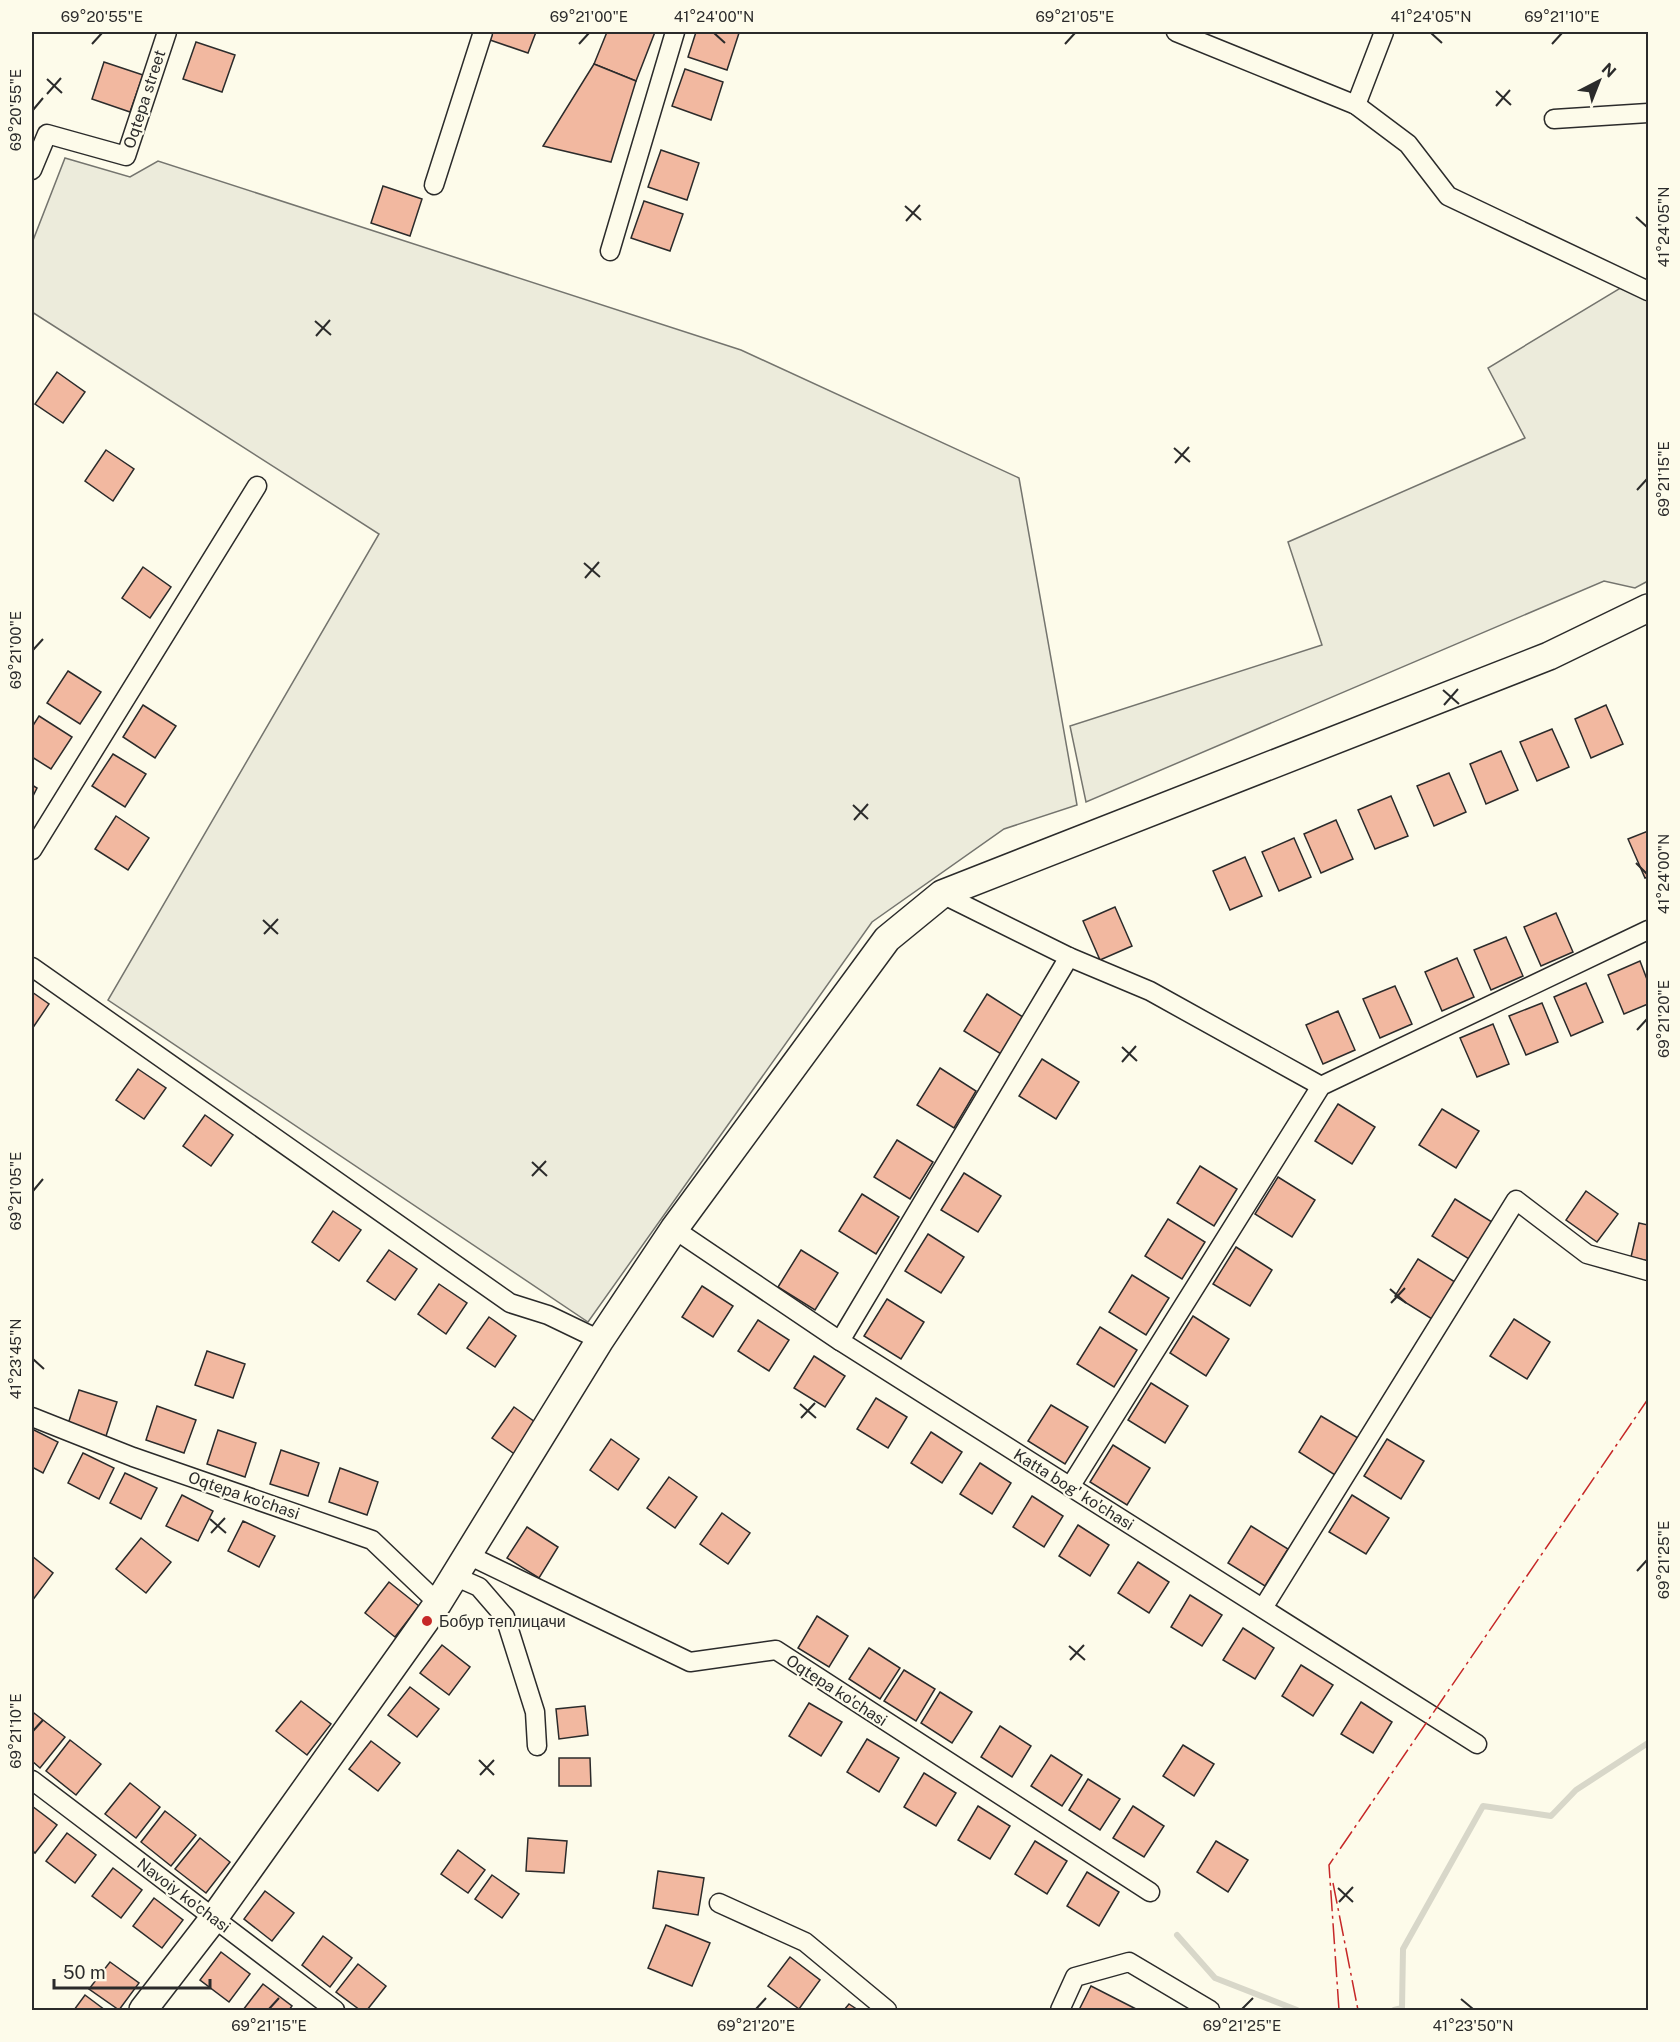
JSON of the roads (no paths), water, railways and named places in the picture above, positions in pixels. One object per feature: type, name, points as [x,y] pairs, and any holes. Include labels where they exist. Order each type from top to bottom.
[{"type":"main road","points":[[143,2010],[214,1918],[438,1603],[600,1340],[675,1230],[887,939],[942,894],[1549,656],[1648,608]]},
{"type":"street","name":"Oqtepa street","points":[[32,170],[39,131],[126,156],[167,32]]},
{"type":"street","points":[[434,186],[483,32]]},
{"type":"street","points":[[610,251],[675,32]]},
{"type":"street","points":[[1176,32],[1356,105],[1408,144],[1448,196],[1648,291]]},
{"type":"street","points":[[1356,105],[1384,32]]},
{"type":"street","points":[[1554,119],[1648,113]]},
{"type":"street","points":[[32,850],[257,486]]},
{"type":"street","points":[[942,894],[1069,957],[1150,991],[1321,1086]]},
{"type":"street","points":[[1071,1487],[1321,1086],[1648,930]]},
{"type":"street","points":[[840,1341],[1069,957]]},
{"type":"street","points":[[32,968],[510,1303],[548,1315],[600,1340]]},
{"type":"street","points":[[1263,1608],[1516,1200],[1587,1254],[1648,1271]]},
{"type":"street","name":"Katta bog' ko'chasi","points":[[675,1230],[840,1341],[1478,1744]]},
{"type":"street","name":"Oqtepa ko'chasi","points":[[32,1417],[133,1457],[372,1540],[438,1603]]},
{"type":"street","points":[[460,1565],[505,1617],[535,1712],[537,1746]]},
{"type":"street","name":"Oqtepa ko'chasi","points":[[460,1565],[690,1662],[776,1650],[1150,1892]]},
{"type":"street","name":"Navoiy ko'chasi","points":[[32,1780],[334,2010]]},
{"type":"street","points":[[719,1903],[805,1942],[887,2010]]},
{"type":"street","points":[[1060,2010],[1075,1977],[1129,1962],[1210,2010]]},
{"type":"waterway","points":[[1394,2010],[1402,2008],[1403,1949],[1483,1806],[1551,1816],[1576,1790],[1648,1743]]},
{"type":"waterway","points":[[1177,1935],[1215,1978],[1297,2010]]},
{"type":"place","name":"Бобур теплицачи","points":[[427,1621]]}]
